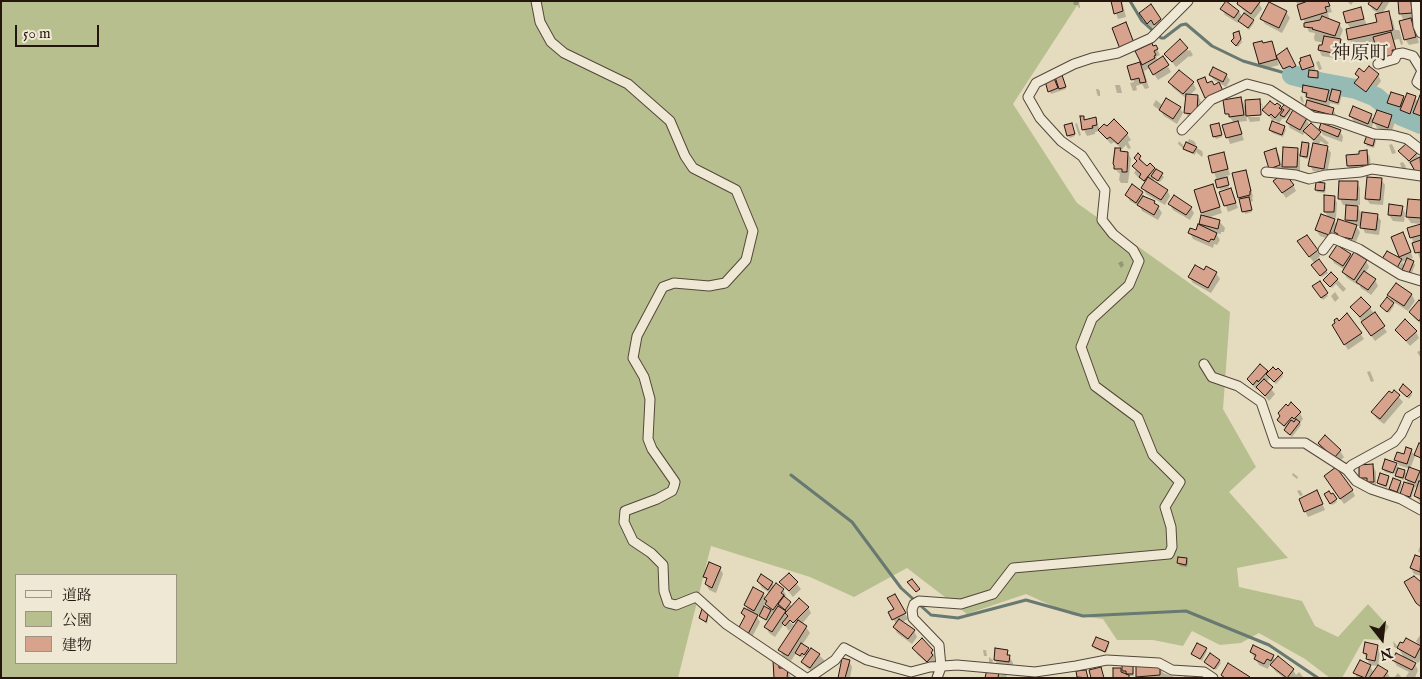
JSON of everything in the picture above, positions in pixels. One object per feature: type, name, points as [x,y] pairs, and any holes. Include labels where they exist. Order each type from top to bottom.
[{"type":"street","points":[[536,1],[540,22],[551,42],[564,53],[628,84],[670,121],[685,156],[693,168],[736,190],[753,231],[746,260],[725,282],[709,286],[674,283],[662,287],[637,336],[633,358],[644,377],[650,399],[648,439],[652,449],[675,482],[672,491],[656,500],[625,511],[624,522],[633,541],[651,553],[663,566],[664,592],[668,603],[676,604],[696,597],[726,624],[808,678],[835,660],[844,648],[867,660],[911,672],[957,665],[1035,672],[1107,660],[1158,663],[1172,670],[1204,672],[1213,678]]},
{"type":"street","points":[[937,678],[941,666],[939,645],[913,618],[912,610],[914,604],[919,601],[961,604],[993,594],[1013,568],[1169,554],[1172,547],[1171,527],[1165,507],[1180,482],[1153,454],[1138,418],[1095,386],[1081,347],[1092,320],[1129,285],[1139,261],[1133,250],[1113,234],[1102,220],[1105,190],[1082,156],[1061,141],[1040,118],[1028,97],[1036,83],[1074,64],[1118,53],[1151,38],[1188,1]]},
{"type":"street","points":[[1416,1],[1418,26],[1421,33]]},
{"type":"street","points":[[1378,64],[1395,59],[1397,54],[1402,53],[1413,56],[1421,69]]},
{"type":"street","points":[[1421,73],[1417,82],[1421,85]]},
{"type":"street","points":[[1182,130],[1211,100],[1247,84],[1270,90],[1313,117],[1334,120],[1374,134],[1392,135],[1407,139],[1421,150]]},
{"type":"street","points":[[1266,172],[1309,178],[1362,172],[1372,169],[1421,176]]},
{"type":"street","points":[[1323,250],[1332,238],[1359,249],[1401,275],[1421,281]]},
{"type":"street","points":[[1204,364],[1212,377],[1238,386],[1260,402],[1275,443],[1305,443],[1347,470],[1356,481],[1370,489],[1401,499],[1421,510]]},
{"type":"street","points":[[1347,470],[1352,465],[1394,442],[1402,434],[1409,417],[1421,410]]},
{"type":"street","points":[[1039,678],[1053,668]]},
{"type":"green space","points":[[1,1],[1080,1],[1013,104],[1077,203],[1230,312],[1223,409],[1256,467],[1229,492],[1288,558],[1237,568],[1239,587],[1302,601],[1315,626],[1338,637],[1368,604],[1389,627],[1380,640],[1364,639],[1342,678],[1330,678],[1305,659],[1259,633],[1241,643],[1220,645],[1192,631],[1183,646],[1153,640],[1117,640],[1103,619],[1072,615],[1026,594],[967,614],[907,568],[854,597],[810,577],[711,546],[678,678],[1,678]]},
{"type":"building","points":[[1111,1],[1121,1],[1123,11],[1114,14]]},
{"type":"building","points":[[1226,1],[1239,11],[1234,18],[1220,9]]},
{"type":"building","points":[[1238,1],[1260,2],[1251,14],[1237,4]]},
{"type":"building","points":[[1308,1],[1328,1],[1330,6],[1325,7],[1327,12],[1301,20],[1297,5]]},
{"type":"building","points":[[1370,1],[1383,1],[1377,10],[1368,4]]},
{"type":"building","points":[[1398,1],[1411,1],[1412,13],[1399,14]]},
{"type":"building","points":[[1269,2],[1287,11],[1279,28],[1260,19]]},
{"type":"building","points":[[1151,4],[1161,19],[1154,25],[1151,20],[1147,24],[1139,13]]},
{"type":"building","points":[[1361,7],[1364,19],[1346,23],[1343,12]]},
{"type":"building","points":[[1389,11],[1393,30],[1348,40],[1346,29],[1377,22],[1375,14]]},
{"type":"building","points":[[1244,13],[1254,20],[1248,28],[1238,21]]},
{"type":"building","points":[[1322,16],[1340,23],[1335,36],[1313,28],[1304,27],[1304,23],[1320,20]]},
{"type":"building","points":[[1411,18],[1416,37],[1404,40],[1399,21]]},
{"type":"building","points":[[1126,22],[1134,43],[1120,49],[1112,28]]},
{"type":"building","points":[[1239,31],[1241,39],[1236,46],[1231,41],[1234,38],[1233,33]]},
{"type":"building","points":[[1391,32],[1396,50],[1392,50],[1393,55],[1379,59],[1373,37]]},
{"type":"building","points":[[1324,36],[1341,39],[1338,54],[1318,50],[1319,45],[1322,45]]},
{"type":"building","points":[[1180,39],[1188,48],[1172,62],[1164,54]]},
{"type":"building","points":[[1262,41],[1263,43],[1272,41],[1277,59],[1259,64],[1253,43]]},
{"type":"building","points":[[1152,43],[1158,49],[1154,51],[1155,58],[1142,65],[1135,51]]},
{"type":"building","points":[[1287,48],[1296,66],[1283,69],[1276,56]]},
{"type":"building","points":[[1310,55],[1314,66],[1302,70],[1299,62],[1301,61],[1300,58]]},
{"type":"building","points":[[1163,56],[1169,65],[1153,75],[1148,66]]},
{"type":"building","points":[[1140,62],[1146,82],[1140,83],[1139,78],[1131,80],[1127,66]]},
{"type":"building","points":[[1369,66],[1379,74],[1366,92],[1354,83],[1359,77],[1355,74],[1359,68],[1364,72]]},
{"type":"building","points":[[1213,67],[1227,74],[1223,82],[1209,75]]},
{"type":"building","points":[[1179,70],[1194,82],[1183,94],[1168,82]]},
{"type":"building","points":[[1309,70],[1318,71],[1318,78],[1308,77]]},
{"type":"building","points":[[1062,75],[1066,87],[1059,89],[1055,77]]},
{"type":"building","points":[[1205,77],[1207,83],[1212,81],[1214,85],[1219,82],[1223,91],[1205,98],[1197,80]]},
{"type":"building","points":[[1054,78],[1058,88],[1048,92],[1045,81]]},
{"type":"building","points":[[1303,85],[1329,90],[1326,102],[1306,97],[1307,93],[1302,92]]},
{"type":"building","points":[[1332,89],[1341,91],[1338,103],[1329,100]]},
{"type":"building","points":[[1391,92],[1404,96],[1400,107],[1387,103]]},
{"type":"building","points":[[1407,93],[1416,96],[1410,114],[1400,110]]},
{"type":"building","points":[[1186,94],[1198,95],[1197,111],[1194,114],[1184,113]]},
{"type":"building","points":[[1421,95],[1421,116],[1413,113]]},
{"type":"building","points":[[1241,97],[1244,115],[1229,117],[1229,114],[1225,114],[1223,100]]},
{"type":"building","points":[[1166,98],[1181,107],[1173,119],[1159,110]]},
{"type":"building","points":[[1260,99],[1261,115],[1246,116],[1245,100]]},
{"type":"building","points":[[1307,100],[1334,108],[1332,115],[1305,108]]},
{"type":"building","points":[[1270,101],[1275,105],[1277,103],[1281,106],[1279,108],[1282,110],[1275,118],[1262,110]]},
{"type":"building","points":[[1285,104],[1291,108],[1284,117],[1280,115],[1284,110],[1281,108]]},
{"type":"building","points":[[1353,106],[1372,114],[1368,124],[1349,116]]},
{"type":"building","points":[[1293,110],[1307,118],[1300,130],[1286,122]]},
{"type":"building","points":[[1377,110],[1392,115],[1388,128],[1372,122]]},
{"type":"building","points":[[1080,116],[1084,116],[1084,120],[1096,117],[1097,125],[1092,126],[1093,128],[1082,130]]},
{"type":"building","points":[[1114,119],[1128,133],[1118,144],[1110,137],[1107,139],[1098,130],[1104,124],[1107,126]]},
{"type":"building","points":[[1238,121],[1242,134],[1226,138],[1222,125]]},
{"type":"building","points":[[1272,121],[1285,126],[1282,135],[1269,130]]},
{"type":"building","points":[[1072,123],[1075,134],[1067,136],[1064,125]]},
{"type":"building","points":[[1219,123],[1222,135],[1213,137],[1210,125]]},
{"type":"building","points":[[1311,123],[1321,132],[1314,140],[1303,131]]},
{"type":"building","points":[[1321,123],[1341,130],[1338,137],[1319,129]]},
{"type":"building","points":[[1367,135],[1375,138],[1373,146],[1364,143]]},
{"type":"building","points":[[1186,142],[1197,147],[1193,153],[1183,149]]},
{"type":"building","points":[[1302,142],[1309,143],[1307,157],[1300,156]]},
{"type":"building","points":[[1313,143],[1328,146],[1324,169],[1308,166]]},
{"type":"building","points":[[1407,143],[1417,153],[1409,161],[1398,151]]},
{"type":"building","points":[[1283,147],[1298,148],[1297,167],[1282,167]]},
{"type":"building","points":[[1115,148],[1121,148],[1120,151],[1128,152],[1127,172],[1122,172],[1122,169],[1114,169]]},
{"type":"building","points":[[1276,148],[1280,165],[1269,169],[1264,152]]},
{"type":"building","points":[[1367,150],[1368,165],[1347,166],[1346,155],[1359,154],[1359,151]]},
{"type":"building","points":[[1224,152],[1228,169],[1212,173],[1208,156]]},
{"type":"building","points":[[1138,153],[1141,156],[1139,159],[1147,166],[1150,163],[1155,168],[1144,181],[1139,177],[1141,174],[1132,166],[1137,161],[1134,158]]},
{"type":"building","points":[[1420,157],[1421,171],[1416,173],[1410,162]]},
{"type":"building","points":[[1156,169],[1163,173],[1158,181],[1151,176]]},
{"type":"building","points":[[1246,170],[1251,191],[1250,195],[1238,198],[1232,173]]},
{"type":"building","points":[[1280,176],[1282,179],[1287,176],[1294,185],[1282,193],[1273,181]]},
{"type":"building","points":[[1148,177],[1168,190],[1161,200],[1141,188]]},
{"type":"building","points":[[1227,177],[1229,185],[1217,188],[1215,180]]},
{"type":"building","points":[[1367,177],[1382,178],[1380,200],[1365,199]]},
{"type":"building","points":[[1339,181],[1358,181],[1357,200],[1338,199]]},
{"type":"building","points":[[1316,182],[1325,183],[1324,191],[1315,190]]},
{"type":"building","points":[[1132,184],[1143,192],[1136,203],[1125,195]]},
{"type":"building","points":[[1213,184],[1220,207],[1201,213],[1194,190]]},
{"type":"building","points":[[1231,188],[1236,203],[1224,206],[1219,192]]},
{"type":"building","points":[[1174,195],[1192,207],[1186,215],[1168,204]]},
{"type":"building","points":[[1324,195],[1335,196],[1334,212],[1324,212]]},
{"type":"building","points":[[1143,196],[1155,201],[1154,203],[1159,206],[1154,215],[1137,205]]},
{"type":"building","points":[[1249,197],[1252,210],[1242,212],[1239,199]]},
{"type":"building","points":[[1408,199],[1421,200],[1421,218],[1406,217]]},
{"type":"building","points":[[1389,204],[1403,206],[1401,216],[1388,215]]},
{"type":"building","points":[[1346,205],[1358,206],[1357,221],[1345,220]]},
{"type":"building","points":[[1362,212],[1378,214],[1376,230],[1360,228]]},
{"type":"building","points":[[1321,214],[1335,219],[1329,235],[1315,230]]},
{"type":"building","points":[[1201,215],[1220,220],[1218,229],[1199,224]]},
{"type":"building","points":[[1338,219],[1357,225],[1352,239],[1337,236],[1338,234],[1334,232]]},
{"type":"building","points":[[1198,224],[1217,233],[1214,240],[1211,239],[1209,242],[1188,233],[1190,228],[1196,230]]},
{"type":"building","points":[[1421,224],[1421,235],[1410,238],[1407,228]]},
{"type":"building","points":[[1403,232],[1411,252],[1399,257],[1391,237]]},
{"type":"building","points":[[1307,235],[1318,250],[1309,257],[1297,241]]},
{"type":"building","points":[[1421,240],[1421,252],[1415,253],[1412,243]]},
{"type":"building","points":[[1337,245],[1351,254],[1343,266],[1329,257]]},
{"type":"building","points":[[1387,251],[1402,259],[1397,268],[1382,259]]},
{"type":"building","points":[[1354,252],[1367,260],[1354,280],[1342,272]]},
{"type":"building","points":[[1407,258],[1414,261],[1409,273],[1402,270]]},
{"type":"building","points":[[1319,259],[1327,270],[1320,276],[1311,265]]},
{"type":"building","points":[[1195,265],[1204,270],[1206,266],[1217,272],[1208,288],[1188,277]]},
{"type":"building","points":[[1364,271],[1376,279],[1368,290],[1356,282]]},
{"type":"building","points":[[1331,272],[1338,279],[1330,287],[1323,280]]},
{"type":"building","points":[[1320,281],[1328,293],[1321,298],[1312,286]]},
{"type":"building","points":[[1396,283],[1412,294],[1404,306],[1387,295]]},
{"type":"building","points":[[1361,297],[1371,307],[1360,317],[1350,307]]},
{"type":"building","points":[[1387,297],[1394,303],[1387,312],[1380,306]]},
{"type":"building","points":[[1419,300],[1421,302],[1421,318],[1419,321],[1409,312]]},
{"type":"building","points":[[1375,312],[1385,326],[1371,336],[1361,322]]},
{"type":"building","points":[[1347,313],[1362,333],[1344,345],[1332,325],[1335,323],[1334,320],[1337,318],[1339,321]]},
{"type":"building","points":[[1405,319],[1417,331],[1406,341],[1395,330]]},
{"type":"building","points":[[1260,364],[1268,371],[1253,385],[1247,379]]},
{"type":"building","points":[[1273,367],[1276,370],[1278,368],[1283,373],[1274,382],[1266,374]]},
{"type":"building","points":[[1264,379],[1273,387],[1265,396],[1256,387]]},
{"type":"building","points":[[1403,384],[1412,392],[1407,397],[1399,390]]},
{"type":"building","points":[[1394,390],[1400,395],[1380,419],[1371,412],[1389,391],[1392,393]]},
{"type":"building","points":[[1291,402],[1301,412],[1294,419],[1292,417],[1284,426],[1277,420],[1280,416],[1278,413],[1286,404],[1288,406]]},
{"type":"building","points":[[1296,419],[1300,422],[1290,435],[1284,430],[1291,420],[1294,422]]},
{"type":"building","points":[[1325,435],[1341,450],[1334,458],[1318,443]]},
{"type":"building","points":[[1419,443],[1421,444],[1421,458],[1414,455]]},
{"type":"building","points":[[1406,447],[1412,449],[1407,464],[1394,460],[1397,452],[1404,454]]},
{"type":"building","points":[[1385,459],[1397,463],[1393,473],[1382,469]]},
{"type":"building","points":[[1373,464],[1374,482],[1367,482],[1367,478],[1359,478],[1359,465]]},
{"type":"building","points":[[1336,467],[1353,490],[1340,499],[1324,476]]},
{"type":"building","points":[[1409,467],[1420,471],[1415,483],[1405,479]]},
{"type":"building","points":[[1398,468],[1405,470],[1403,478],[1395,476]]},
{"type":"building","points":[[1380,473],[1389,476],[1386,486],[1377,483]]},
{"type":"building","points":[[1393,478],[1401,481],[1397,492],[1389,489]]},
{"type":"building","points":[[1419,481],[1421,481],[1421,499],[1414,496]]},
{"type":"building","points":[[1404,482],[1414,485],[1410,497],[1400,494]]},
{"type":"building","points":[[1317,490],[1323,504],[1304,512],[1299,499]]},
{"type":"building","points":[[1329,491],[1337,499],[1330,504],[1324,494]]},
{"type":"building","points":[[1415,555],[1421,557],[1420,572],[1410,568]]},
{"type":"building","points":[[1178,557],[1187,558],[1186,565],[1177,563]]},
{"type":"building","points":[[709,562],[721,567],[712,588],[705,584],[707,578],[703,577]]},
{"type":"building","points":[[789,573],[798,582],[789,591],[779,582]]},
{"type":"building","points":[[761,574],[773,582],[768,590],[757,581]]},
{"type":"building","points":[[1414,576],[1421,582],[1421,607],[1416,603],[1404,582]]},
{"type":"building","points":[[912,579],[920,589],[916,592],[907,582]]},
{"type":"building","points":[[776,583],[784,589],[781,593],[784,595],[773,610],[765,604],[767,601],[764,599]]},
{"type":"building","points":[[753,587],[764,593],[754,611],[744,605]]},
{"type":"building","points":[[895,594],[906,613],[892,620],[888,612],[894,609],[887,598]]},
{"type":"building","points":[[784,596],[791,602],[785,610],[778,604]]},
{"type":"building","points":[[799,598],[809,607],[793,623],[790,620],[785,626],[782,623],[788,616],[785,613]]},
{"type":"building","points":[[764,606],[771,610],[766,620],[759,616]]},
{"type":"building","points":[[778,606],[786,611],[772,632],[764,627]]},
{"type":"building","points":[[744,608],[758,615],[748,634],[738,629],[745,616],[741,613]]},
{"type":"building","points":[[702,609],[708,615],[706,622],[699,618]]},
{"type":"building","points":[[899,619],[915,630],[908,639],[893,627]]},
{"type":"building","points":[[798,620],[807,626],[788,656],[778,650]]},
{"type":"building","points":[[1096,637],[1109,642],[1105,652],[1092,646]]},
{"type":"building","points":[[922,638],[933,650],[931,653],[933,655],[927,662],[912,648]]},
{"type":"building","points":[[1406,638],[1421,646],[1415,658],[1397,648],[1400,642],[1403,643]]},
{"type":"building","points":[[1365,642],[1378,645],[1375,661],[1366,659],[1367,654],[1363,653]]},
{"type":"building","points":[[801,643],[809,648],[804,655],[802,653],[800,656],[795,653]]},
{"type":"building","points":[[1197,643],[1207,648],[1200,659],[1191,654]]},
{"type":"building","points":[[1253,645],[1274,655],[1271,661],[1267,659],[1264,664],[1254,659],[1256,655],[1250,652]]},
{"type":"building","points":[[811,648],[820,654],[810,668],[801,662]]},
{"type":"building","points":[[995,648],[1008,650],[1007,655],[1010,655],[1009,662],[994,660]]},
{"type":"building","points":[[1210,653],[1220,660],[1214,669],[1204,662]]},
{"type":"building","points":[[1396,653],[1416,663],[1412,670],[1392,660]]},
{"type":"building","points":[[1278,656],[1294,669],[1287,678],[1270,665]]},
{"type":"building","points":[[842,658],[850,660],[845,678],[838,678]]},
{"type":"building","points":[[773,660],[779,663],[779,668],[788,668],[787,678],[774,678]]},
{"type":"building","points":[[1360,660],[1371,665],[1365,678],[1353,673]]},
{"type":"building","points":[[1122,663],[1133,663],[1133,674],[1126,674],[1126,671],[1122,671]]},
{"type":"building","points":[[1228,663],[1250,677],[1225,678],[1221,675]]},
{"type":"building","points":[[1136,665],[1160,666],[1160,675],[1136,677]]},
{"type":"building","points":[[1378,665],[1388,671],[1383,678],[1369,678]]},
{"type":"building","points":[[1101,667],[1104,678],[1091,678],[1089,670]]},
{"type":"building","points":[[1113,668],[1121,668],[1121,672],[1129,675],[1129,678],[1113,678]]},
{"type":"building","points":[[987,669],[999,671],[998,678],[985,678]]},
{"type":"building","points":[[1086,670],[1088,678],[1077,677],[1076,671]]},
{"type":"waterway","points":[[1130,1],[1142,21],[1161,38],[1164,38],[1181,25],[1186,24],[1212,46],[1243,61],[1292,75]]},
{"type":"waterway","points":[[1292,75],[1356,89],[1376,97],[1402,116],[1421,124]]},
{"type":"waterway","points":[[791,475],[852,522],[901,588],[931,615],[958,618],[1026,600],[1083,616],[1186,611],[1269,645],[1318,678]]},
{"type":"district","name":"神原町","points":[[1360,55]]}]
